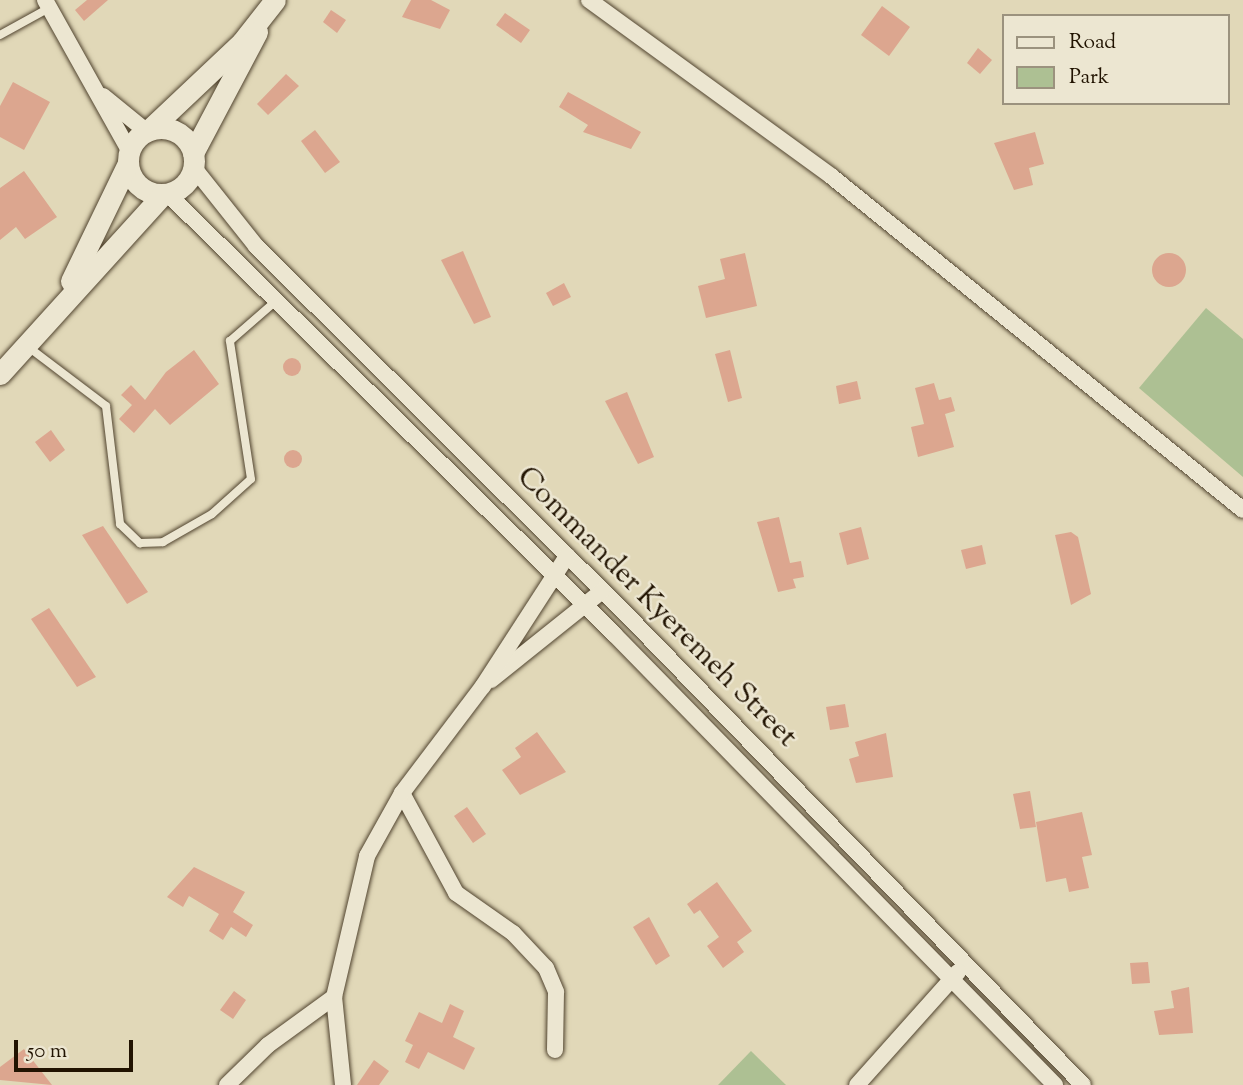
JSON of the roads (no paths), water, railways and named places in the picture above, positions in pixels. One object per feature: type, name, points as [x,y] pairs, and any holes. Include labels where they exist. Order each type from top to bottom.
[{"type":"main road","points":[[60,302],[128,156],[147,130],[260,22],[275,0]]},
{"type":"main road","points":[[0,374],[60,302],[166,194],[184,185],[193,161],[243,67],[260,22]]},
{"type":"main road","points":[[147,130],[181,135],[193,161]]},
{"type":"main road","points":[[128,156],[139,186],[166,194]]},
{"type":"street","points":[[589,0],[831,176],[1243,510]]},
{"type":"street","points":[[47,4],[103,96],[128,156]]},
{"type":"street","points":[[103,96],[147,130]]},
{"type":"street","name":"Commander Kyeremeh Street","points":[[193,161],[256,246],[602,591],[1083,1085]]},
{"type":"street","name":"Commander Kyeremeh Street","points":[[166,194],[277,300],[550,576],[585,608],[1055,1085]]},
{"type":"street","points":[[343,1085],[334,997],[367,856],[402,793],[483,686],[550,576],[567,556]]},
{"type":"street","points":[[483,686],[585,608],[602,591]]},
{"type":"street","points":[[402,793],[456,893],[513,933],[546,968],[556,992],[555,1050]]},
{"type":"street","points":[[857,1085],[964,965]]},
{"type":"street","points":[[227,1085],[268,1045],[334,997]]},
{"type":"lane","points":[[0,35],[47,4]]},
{"type":"lane","points":[[25,345],[106,406],[120,524],[140,543],[163,542],[212,514],[251,479],[230,341],[277,300]]}]
